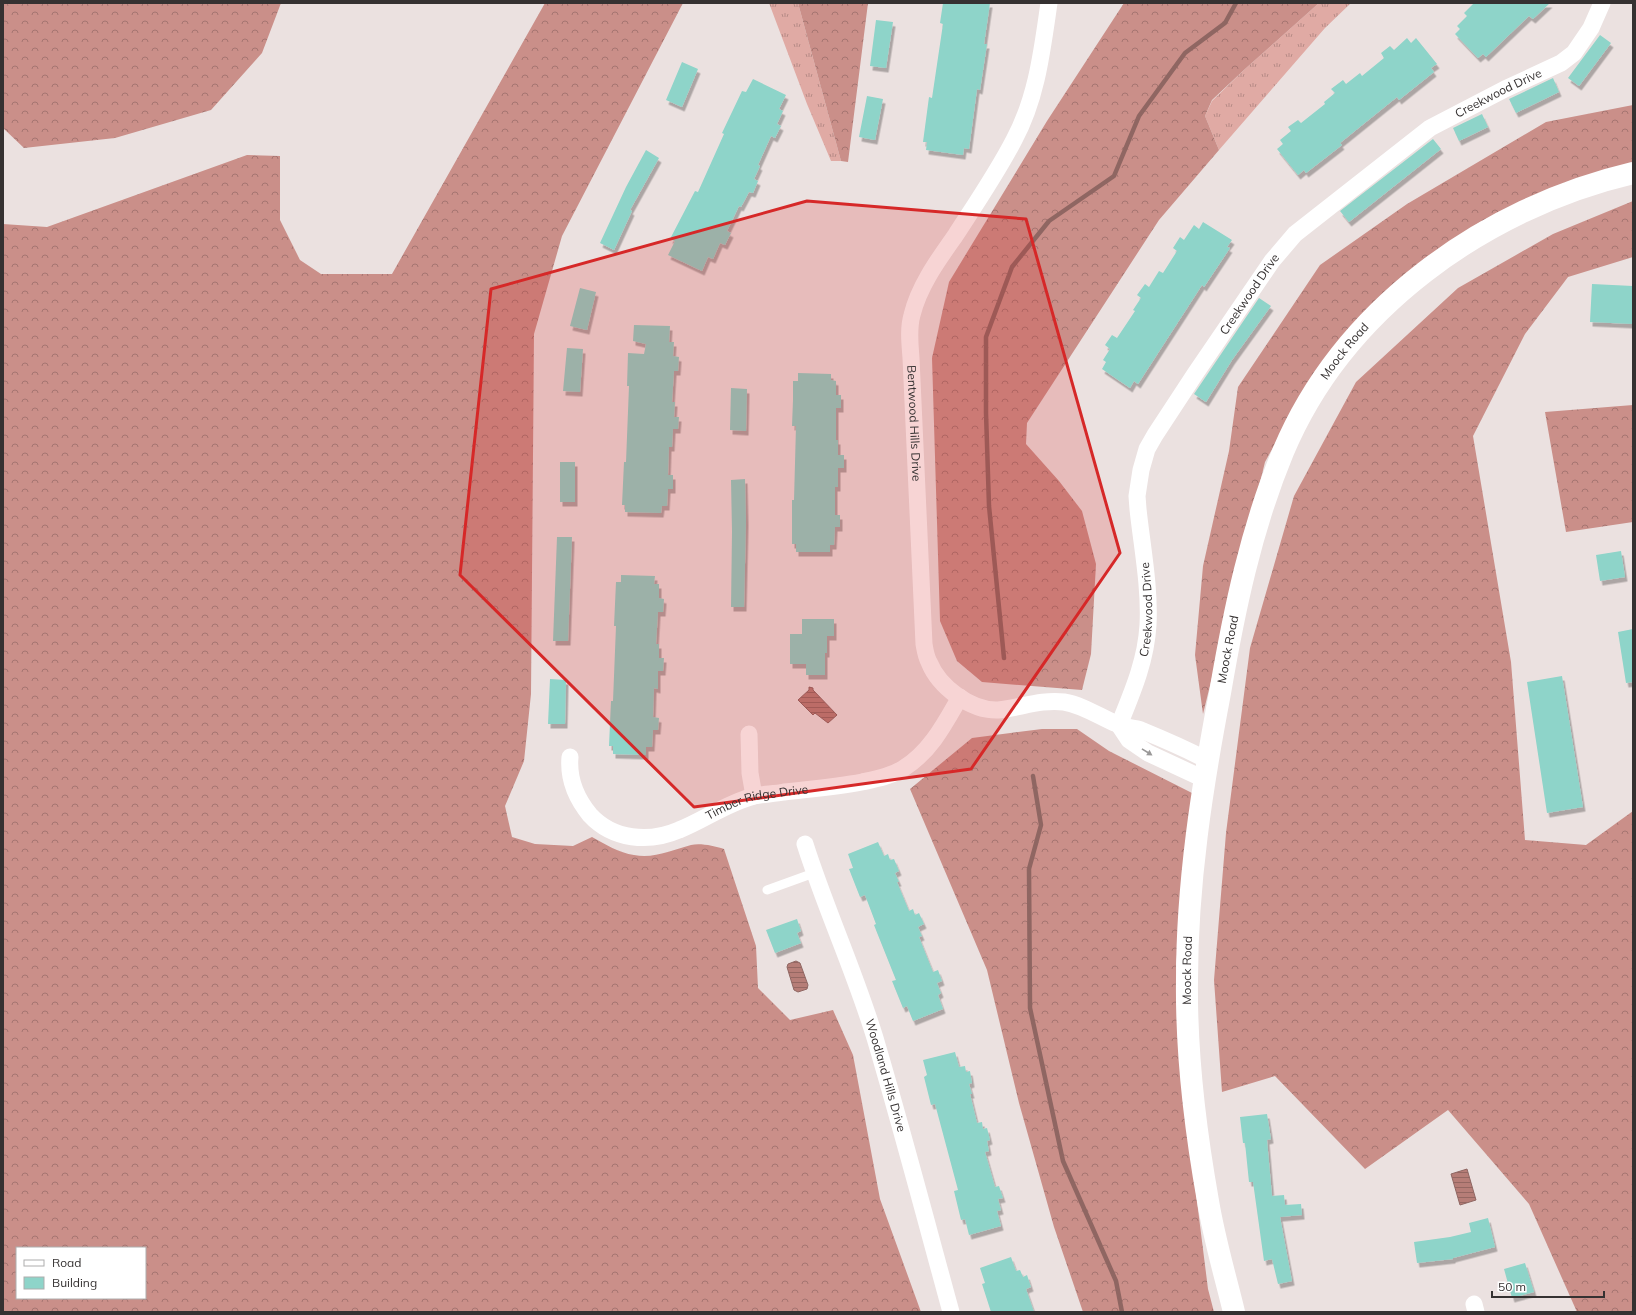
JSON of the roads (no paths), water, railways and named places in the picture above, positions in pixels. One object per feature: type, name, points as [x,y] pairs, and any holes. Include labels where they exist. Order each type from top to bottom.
[{"type":"main road","name":"Moock Road","points":[[1234,1312],[1208,1202],[1192,1088],[1187,979],[1190,909],[1194,858],[1206,770],[1230,634],[1250,550],[1270,487],[1284,449],[1316,390],[1357,335],[1421,274],[1452,252],[1501,222],[1580,188],[1633,173]]},
{"type":"street","name":"Bentwood Hills Drive","points":[[1049,3],[1039,69],[1034,92],[1024,120],[1014,141],[994,175],[933,268],[918,297],[911,316],[910,358],[924,644],[928,662],[938,678],[960,697],[980,708],[997,710],[1043,702],[1064,702],[1096,713],[1119,725],[1139,729],[1171,744],[1185,748],[1206,770]]},
{"type":"street","name":"Creekwood Drive","points":[[1119,725],[1137,682],[1148,627],[1148,598],[1137,496],[1141,470],[1147,449],[1195,374],[1272,261],[1295,234],[1430,128],[1505,89],[1561,63],[1574,53],[1591,28],[1602,3]]},
{"type":"street","name":"Timber Ridge Drive","points":[[570,757],[569,768],[578,799],[597,822],[609,830],[629,837],[654,836],[678,831],[727,806],[754,796],[855,783],[888,776],[903,769],[917,759],[941,730],[960,697]]},
{"type":"street","points":[[749,734],[750,773],[754,796]]},
{"type":"street","name":"Woodland Hills Drive","points":[[805,844],[814,873],[846,953],[874,1037],[951,1312]]},
{"type":"lane","points":[[767,890],[814,873]]},
{"type":"waterway","points":[[1004,658],[989,506],[986,413],[986,337],[1012,267],[1049,221],[1114,176],[1139,116],[1185,53],[1225,23],[1236,3]]},
{"type":"waterway","points":[[1033,776],[1041,825],[1029,869],[1030,1008],[1063,1161],[1116,1281],[1122,1312]]}]
